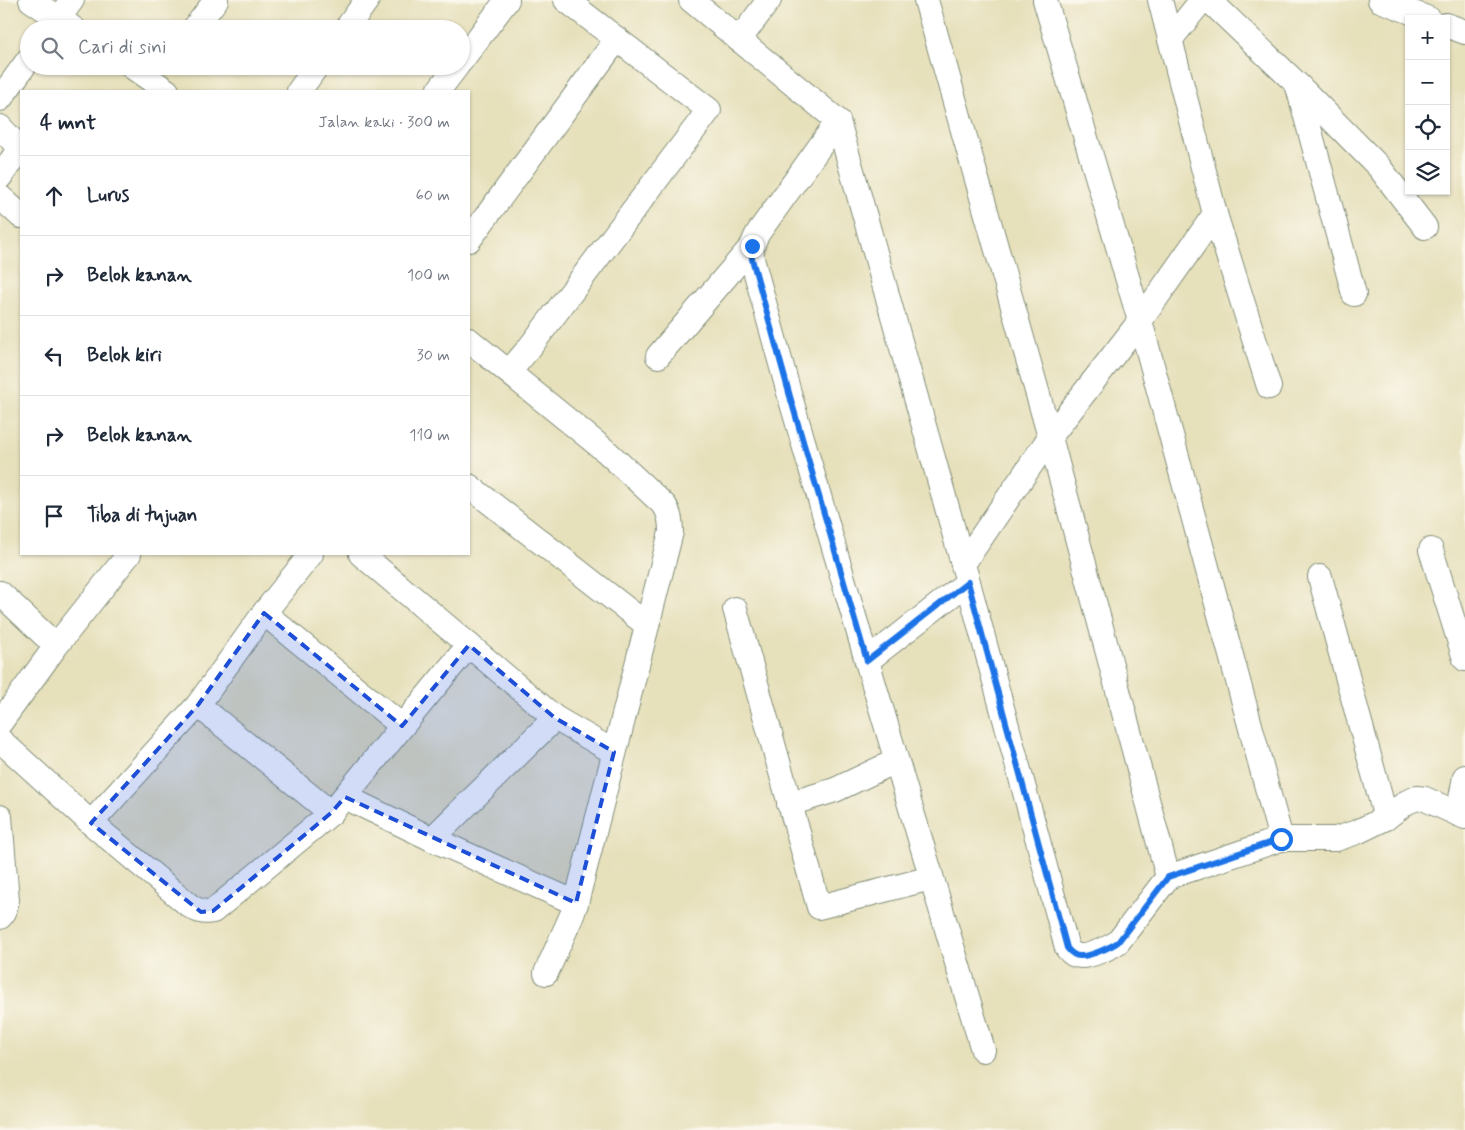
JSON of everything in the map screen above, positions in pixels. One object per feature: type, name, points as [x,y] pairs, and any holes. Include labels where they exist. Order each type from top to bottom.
[{"type":"street","points":[[31,0],[64,19]]},
{"type":"street","points":[[201,20],[216,0]]},
{"type":"street","points":[[353,20],[367,0]]},
{"type":"street","points":[[470,49],[507,0]]},
{"type":"street","points":[[509,372],[530,347],[709,110],[566,0]]},
{"type":"street","points":[[691,0],[838,121],[965,573],[1067,948],[1070,952],[1079,956],[1085,956],[1113,946],[1168,877],[1281,839],[1336,839],[1357,832],[1386,818],[1407,802],[1417,798],[1462,816],[1465,777]]},
{"type":"street","points":[[739,40],[769,0]]},
{"type":"street","points":[[926,0],[1050,437],[1168,877]]},
{"type":"street","points":[[1045,0],[1140,321],[1281,839]]},
{"type":"street","points":[[1160,0],[1216,214],[1269,387]]},
{"type":"street","points":[[1170,40],[1202,0]]},
{"type":"street","points":[[1209,0],[1298,85],[1379,167],[1425,226]]},
{"type":"street","points":[[1380,0],[1419,15]]},
{"type":"street","points":[[1450,26],[1465,32]]},
{"type":"street","points":[[470,239],[617,40]]},
{"type":"street","points":[[0,99],[20,71]]},
{"type":"street","points":[[299,90],[310,75]]},
{"type":"street","points":[[439,90],[450,75]]},
{"type":"street","points":[[1298,85],[1354,294]]},
{"type":"street","points":[[658,356],[752,246],[758,233],[838,121]]},
{"type":"street","points":[[0,127],[18,148],[0,177]]},
{"type":"street","points":[[0,197],[20,215]]},
{"type":"street","points":[[867,661],[965,573],[1050,437],[1140,321],[1216,214]]},
{"type":"street","points":[[752,246],[752,259],[788,390],[982,1050]]},
{"type":"street","points":[[472,350],[509,372],[607,452],[665,506],[668,512],[671,532],[576,903],[546,973]]},
{"type":"street","points":[[470,487],[647,625]]},
{"type":"street","points":[[1431,550],[1465,659]]},
{"type":"street","points":[[0,723],[56,646],[128,555]]},
{"type":"street","points":[[91,823],[198,705],[264,613],[310,555]]},
{"type":"street","points":[[362,555],[555,718],[614,752]]},
{"type":"street","points":[[1320,576],[1386,818]]},
{"type":"street","points":[[0,592],[56,646]]},
{"type":"street","points":[[735,609],[819,907],[931,878]]},
{"type":"street","points":[[264,613],[402,726]]},
{"type":"street","points":[[0,740],[91,823],[190,906],[201,912],[206,912],[213,910],[338,805],[468,645]]},
{"type":"street","points":[[198,705],[338,805],[432,839],[576,903]]},
{"type":"street","points":[[432,839],[555,718]]},
{"type":"street","points":[[790,804],[835,790],[896,761]]},
{"type":"street","points":[[0,817],[8,900],[0,917]]},
{"type":"highlighted area","points":[[264,613],[402,726],[469,645],[555,718],[614,752],[576,903],[345,797],[331,813],[213,911],[201,912],[91,823],[198,705]]},
{"type":"route","points":[[752,246],[752,259],[791,400],[867,661],[968,582],[1067,948],[1070,952],[1074,955],[1085,956],[1113,946],[1168,877],[1281,839]]}]
